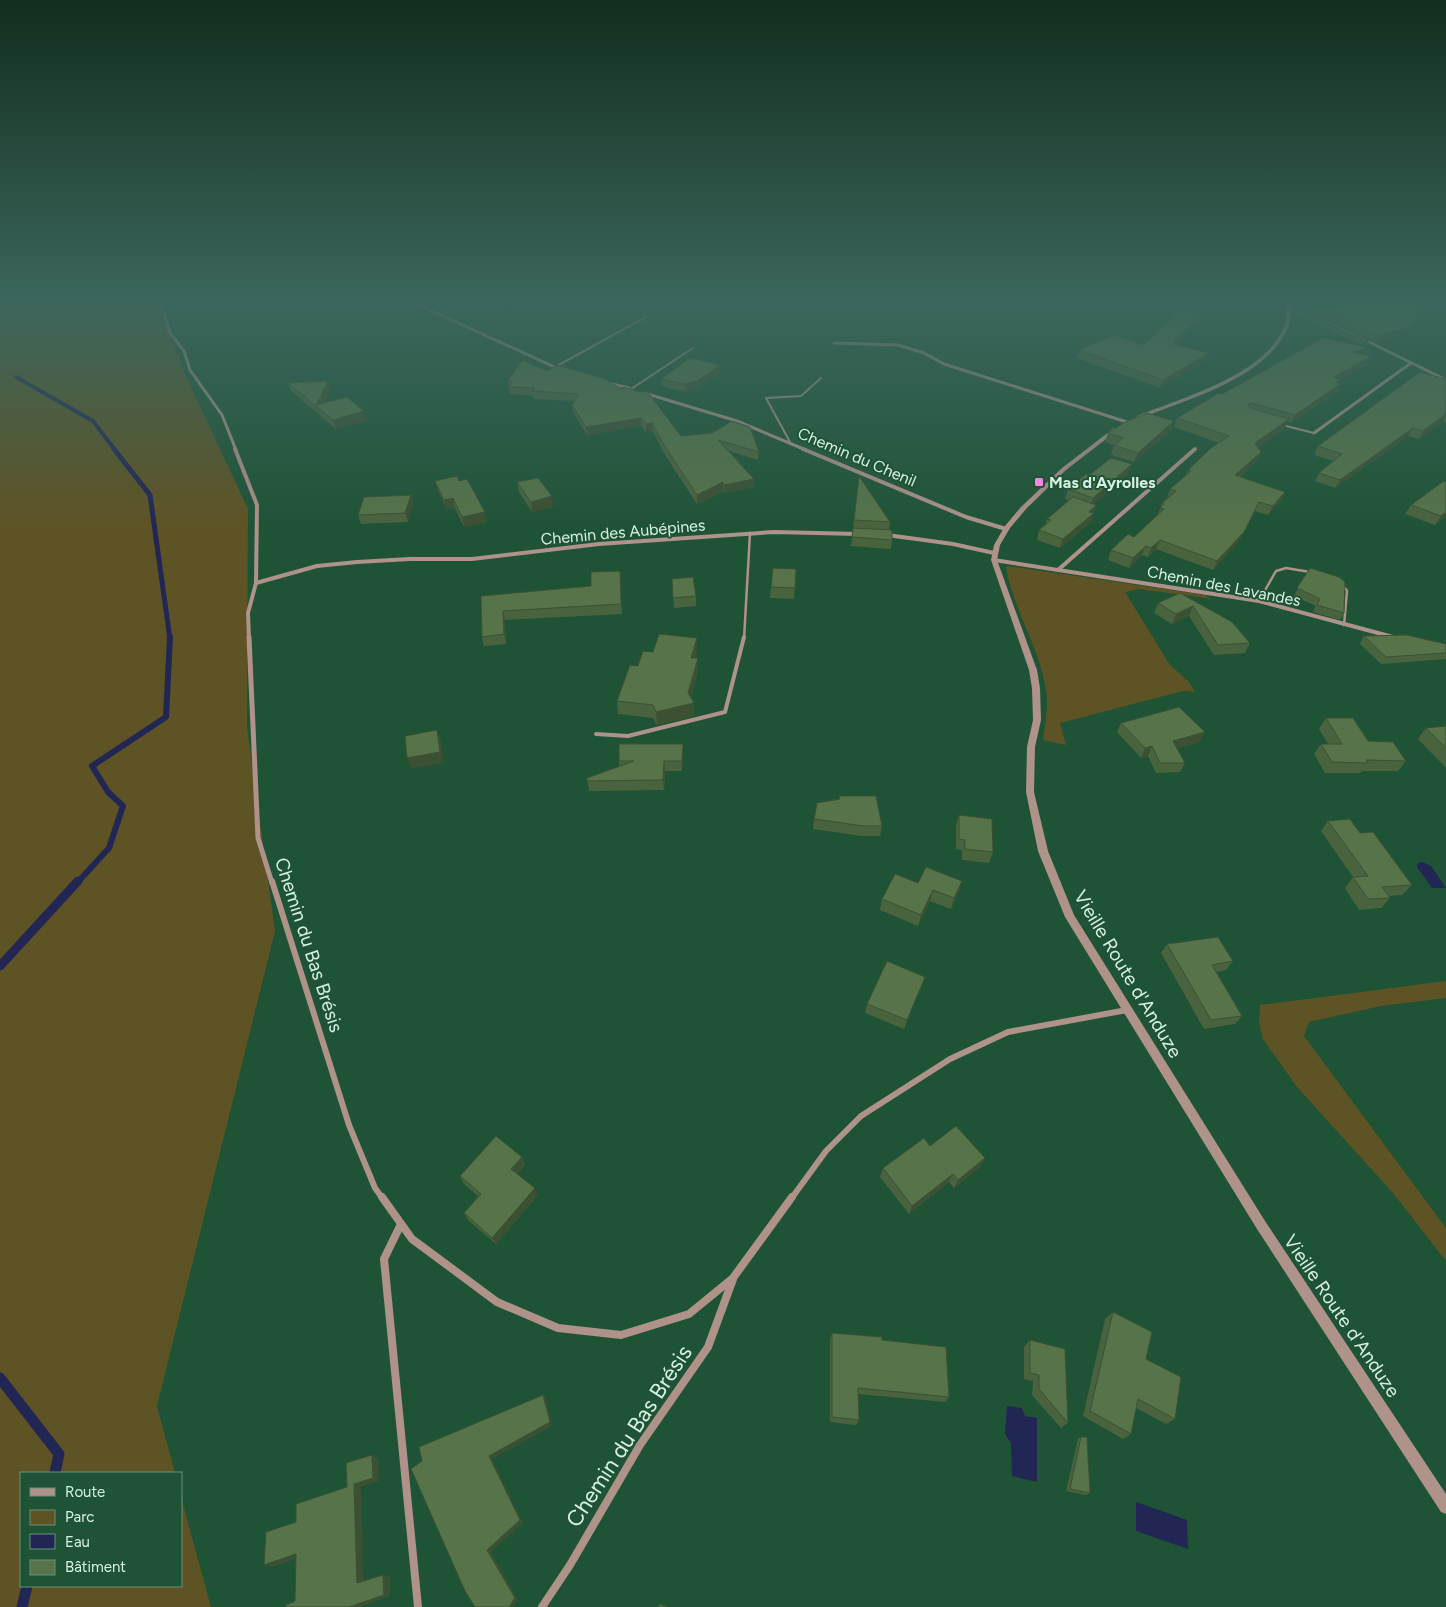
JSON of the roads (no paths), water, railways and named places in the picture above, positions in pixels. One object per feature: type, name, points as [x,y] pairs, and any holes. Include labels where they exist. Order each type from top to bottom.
[{"type":"street","name":"Chemin du Bas Brésis","points":[[196,379],[222,415],[258,505],[256,583],[248,613],[258,838],[349,1125],[376,1188],[412,1239],[496,1302],[558,1328],[621,1335],[689,1314],[733,1278],[826,1151],[861,1116],[950,1059],[1008,1032],[1127,1010]]},
{"type":"street","points":[[991,379],[1127,422]]},
{"type":"street","points":[[883,534],[953,544],[994,557],[1006,529],[1038,493],[1095,444],[1127,422],[1192,397],[1229,379]]},
{"type":"street","points":[[1314,433],[1389,379]]},
{"type":"street","name":"Chemin du Chenil","points":[[602,382],[737,420],[966,516],[1006,529]]},
{"type":"street","points":[[1058,570],[1195,448]]},
{"type":"street","name":"Chemin des Aubépines","points":[[256,583],[317,566],[357,562],[410,559],[472,559],[599,544],[750,533],[864,534]]},
{"type":"street","name":"Chemin des Lavandes","points":[[994,557],[1058,570],[1259,601],[1344,626],[1400,638]]},
{"type":"street","name":"Vieille Route d'Anduze","points":[[994,557],[1033,670],[1036,688],[1037,720],[1031,748],[1030,792],[1043,851],[1070,917],[1261,1225],[1446,1507]]},
{"type":"street","points":[[401,1224],[384,1259],[418,1607]]},
{"type":"street","name":"Chemin du Bas Brésis","points":[[542,1607],[570,1565],[640,1445],[708,1347],[733,1278]]},
{"type":"lane","points":[[631,389],[646,379]]},
{"type":"lane","points":[[790,442],[766,398],[800,398],[806,395],[821,379]]},
{"type":"lane","points":[[1281,425],[1314,433]]},
{"type":"lane","points":[[596,734],[628,736],[725,712],[744,639],[750,533]]},
{"type":"lane","points":[[1259,601],[1276,571],[1286,568],[1312,573]]},
{"type":"lane","points":[[1340,582],[1347,591],[1344,626]]},
{"type":"water","points":[[1423,862],[1431,866],[1446,888],[1432,888],[1417,867],[1418,863]]},
{"type":"water","points":[[1007,1406],[1022,1408],[1025,1416],[1037,1418],[1037,1482],[1012,1476],[1011,1443],[1005,1434]]},
{"type":"water","points":[[1136,1502],[1187,1520],[1188,1549],[1136,1531]]},
{"type":"waterway","points":[[19,379],[93,421],[115,450]]},
{"type":"waterway","points":[[114,449],[150,495],[170,638]]},
{"type":"waterway","points":[[77,883],[109,848],[123,806],[108,792],[92,766],[166,717],[170,638]]},
{"type":"waterway","points":[[0,966],[78,881]]},
{"type":"waterway","points":[[0,1378],[59,1454],[55,1472]]},
{"type":"waterway","points":[[22,1607],[27,1587]]},
{"type":"place","name":"Mas d'Ayrolles","points":[[1039,482]]}]
